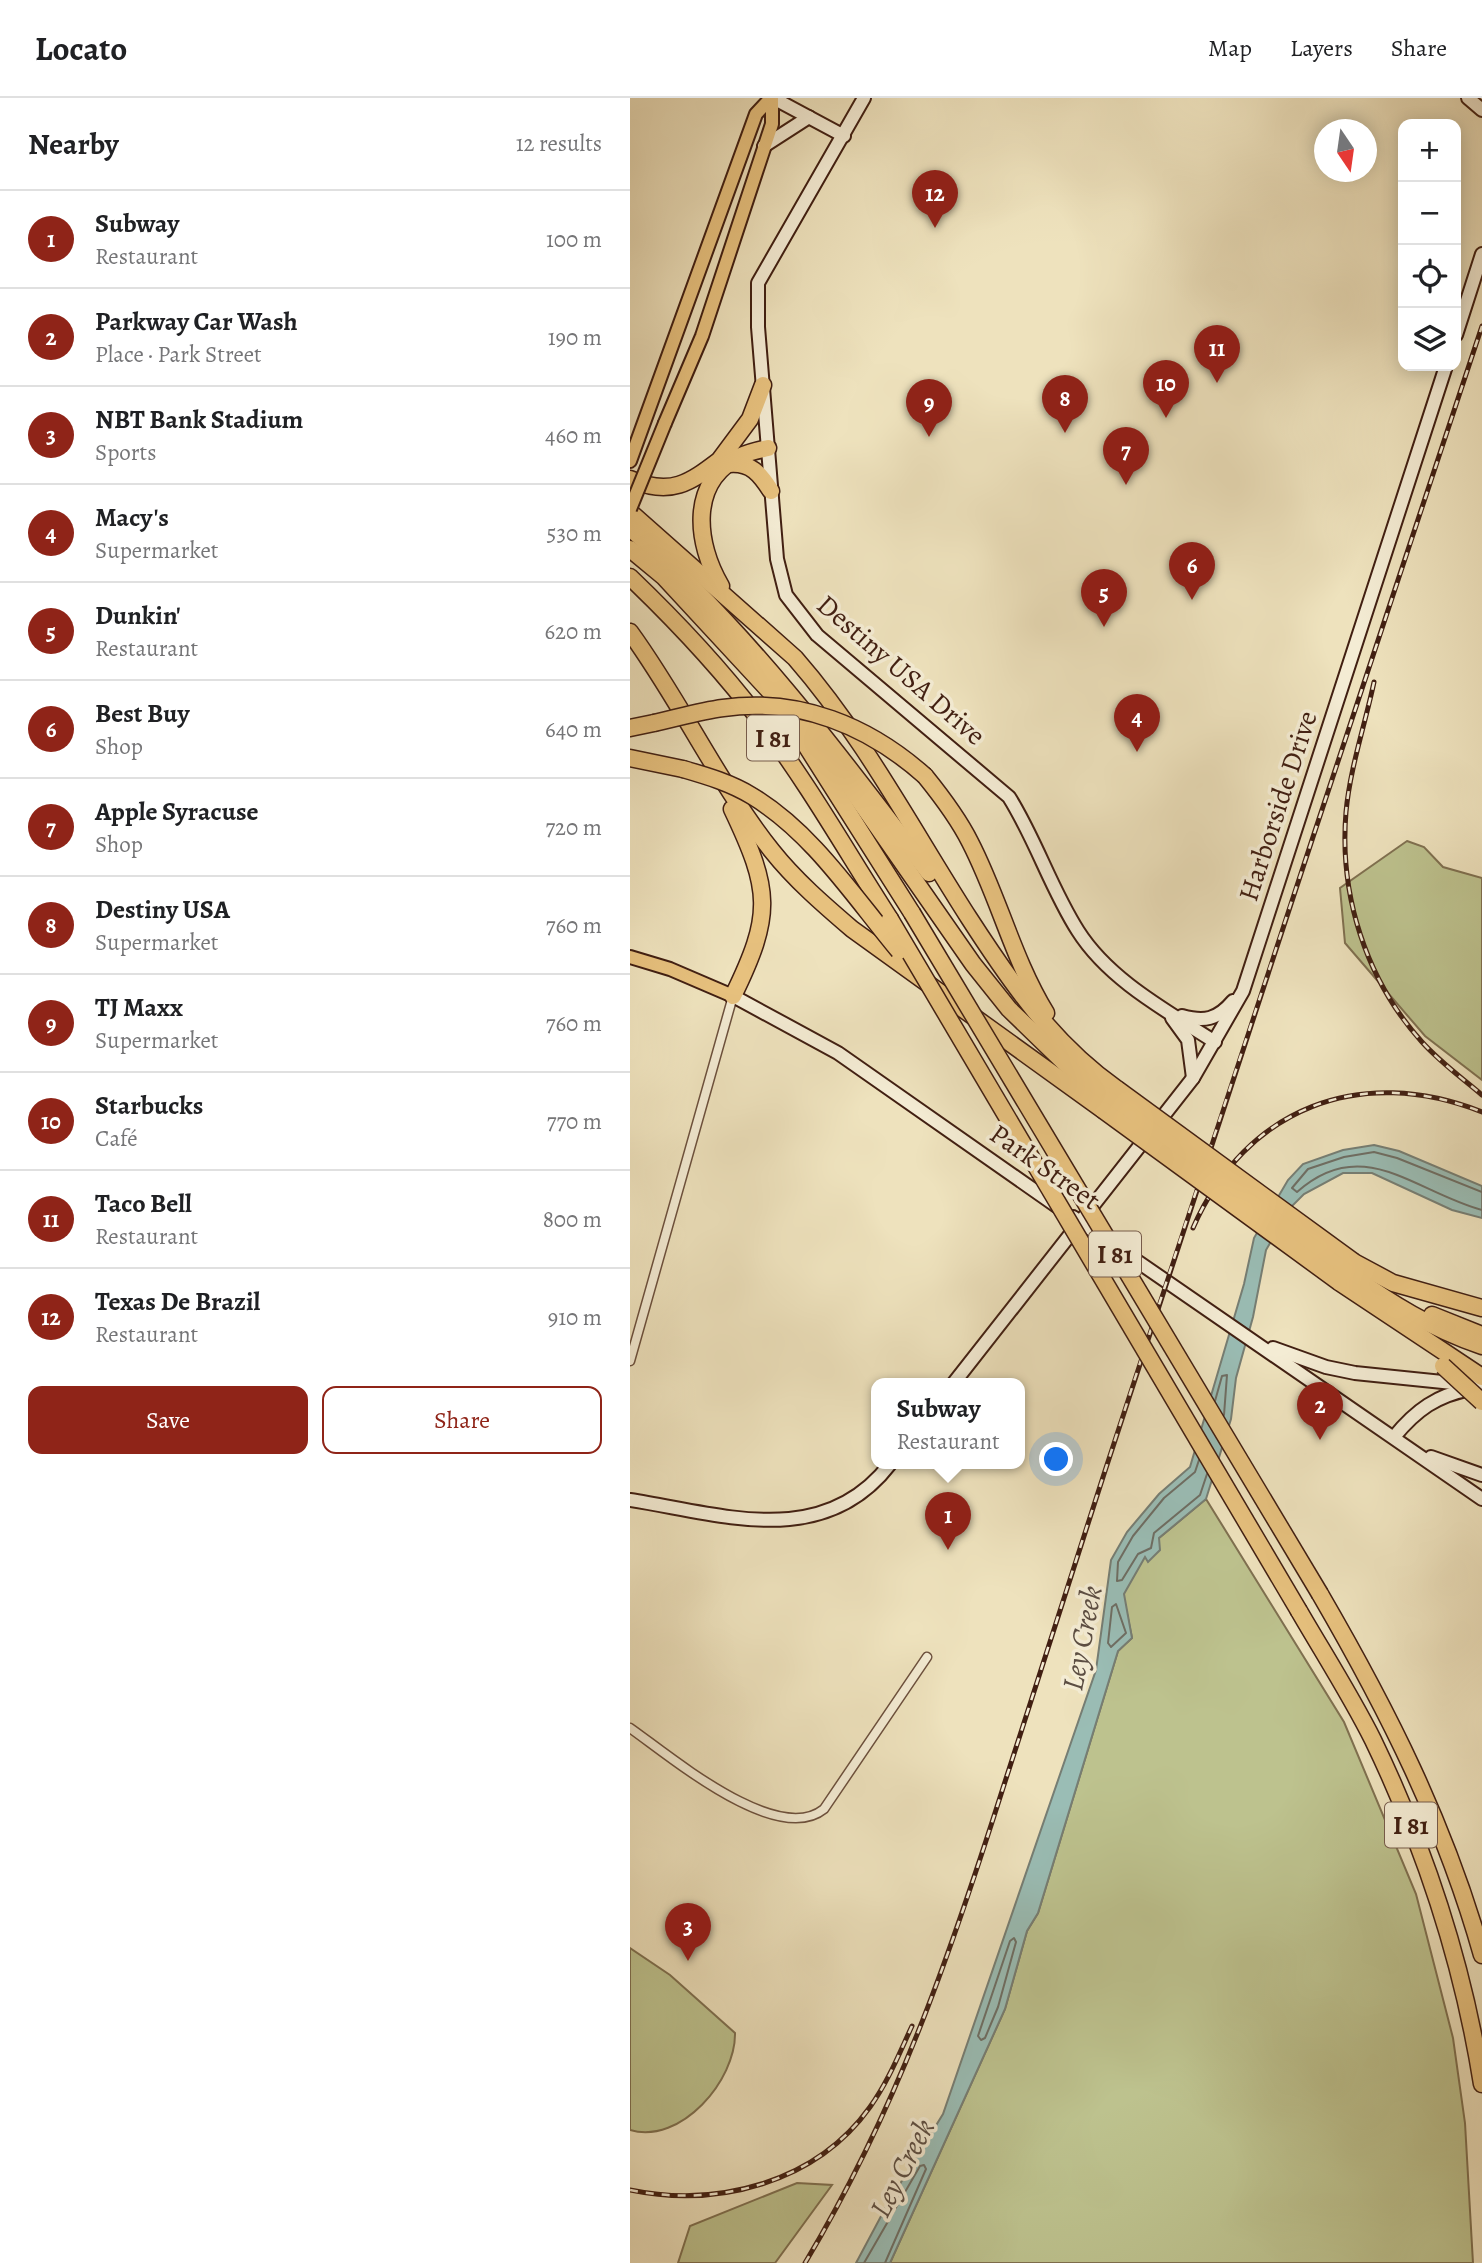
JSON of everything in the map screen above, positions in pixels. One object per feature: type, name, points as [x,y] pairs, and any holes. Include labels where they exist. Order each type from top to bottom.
[{"type":"highway","points":[[735,604],[711,569],[700,537],[701,514],[705,497],[750,419],[763,385]]},
{"type":"highway","points":[[630,479],[659,489],[680,486],[724,462],[767,444]]},
{"type":"highway","points":[[724,462],[749,465],[759,473],[771,491]]},
{"type":"highway","points":[[630,511],[795,658],[834,707],[1017,991],[1076,1055]]},
{"type":"highway","points":[[630,528],[736,629],[787,689],[991,952]]},
{"type":"highway","name":"I 81","points":[[630,549],[664,577],[724,641],[803,741],[912,913],[1381,1699],[1414,1767],[1445,1841],[1482,1955]]},
{"type":"highway","name":"I 81","points":[[630,577],[695,643],[762,723],[800,777],[890,919],[1372,1738],[1424,1858],[1461,1976],[1482,2084]]},
{"type":"highway","points":[[630,632],[750,822],[774,853],[817,898],[852,929],[1110,1100],[1347,1272],[1482,1335]]},
{"type":"highway","points":[[724,641],[824,750],[973,964],[1009,1009],[1065,1065],[1401,1309],[1453,1336],[1482,1346]]},
{"type":"highway","points":[[630,728],[721,708],[791,708],[854,727],[900,754],[925,776],[951,809],[971,844],[1032,990],[1110,1100]]},
{"type":"highway","points":[[701,744],[748,843],[763,894],[760,936],[733,996]]},
{"type":"highway","points":[[630,758],[718,779],[751,794],[781,816],[821,856],[931,991]]},
{"type":"highway","points":[[1347,1272],[1368,1301],[1445,1360],[1482,1402]]},
{"type":"highway","points":[[1347,1272],[1482,1308]]},
{"type":"highway","points":[[1445,1360],[1482,1377]]},
{"type":"main road","points":[[630,511],[702,336],[772,124],[772,98]]},
{"type":"main road","points":[[630,461],[756,114],[772,98]]},
{"type":"main road","name":"Park Street","points":[[630,957],[670,969],[733,996]]},
{"type":"street","points":[[772,98],[844,136],[864,98]]},
{"type":"street","points":[[1468,98],[1482,110]]},
{"type":"street","points":[[764,146],[809,117]]},
{"type":"street","name":"Destiny USA Drive","points":[[844,136],[758,283],[756,300],[778,573],[795,610],[817,635],[1009,797],[1025,822],[1079,933],[1117,975],[1215,1042]]},
{"type":"street","points":[[1461,319],[1482,254]]},
{"type":"street","name":"Harborside Drive","points":[[958,1378],[1193,1077],[1243,991],[1444,371]]},
{"type":"street","points":[[1168,1012],[1198,1020],[1212,1019],[1225,1011],[1243,991]]},
{"type":"street","points":[[630,1362],[733,996]]},
{"type":"street","name":"Park Street","points":[[733,996],[838,1054],[1482,1499]]},
{"type":"street","points":[[1168,1012],[1188,1040],[1193,1077]]},
{"type":"street","points":[[1253,1340],[1326,1367],[1355,1373],[1482,1387]]},
{"type":"street","points":[[1482,1387],[1434,1400],[1412,1416],[1394,1437],[1444,1463],[1482,1475]]},
{"type":"street","points":[[632,1502],[750,1520],[790,1520],[835,1509],[850,1501],[872,1484],[886,1469]]},
{"type":"street","points":[[630,1728],[736,1799],[759,1811],[784,1818],[812,1817],[824,1809],[927,1657]]},
{"type":"green space","points":[[1407,841],[1424,847],[1443,867],[1482,878],[1482,1080],[1425,1036],[1345,943],[1340,888]]},
{"type":"green space","points":[[1206,1499],[1344,1722],[1416,1894],[1453,2038],[1465,2123],[1473,2263],[890,2263],[1005,2009],[1027,1931],[1038,1913],[1118,1651],[1132,1638],[1123,1594],[1145,1556],[1148,1561],[1159,1538]]},
{"type":"green space","points":[[630,1948],[670,1975],[735,2033],[733,2051],[726,2070],[702,2105],[668,2128],[649,2132],[630,2130]]},
{"type":"green space","points":[[797,2183],[832,2185],[775,2263],[678,2263],[690,2226]]},
{"type":"water","points":[[1374,1145],[1399,1151],[1482,1186],[1482,1218],[1452,1210],[1372,1173],[1343,1173],[1304,1194],[1291,1207],[1266,1250],[1253,1317],[1236,1378],[1231,1419],[1206,1499],[1159,1538],[1160,1550],[1148,1562],[1145,1557],[1124,1594],[1132,1638],[1118,1651],[1038,1913],[1027,1931],[1005,2009],[890,2263],[856,2263],[887,2205],[943,2114],[1096,1670],[1111,1560],[1127,1532],[1159,1494],[1190,1467],[1244,1284],[1254,1238],[1288,1180],[1303,1164],[1343,1150]]},
{"type":"railway","points":[[805,2263],[838,2205],[894,2090],[962,1912],[1482,326]]},
{"type":"railway","points":[[1374,682],[1354,763],[1346,812],[1345,843],[1352,905],[1371,964],[1402,1018],[1429,1049],[1482,1095]]},
{"type":"railway","points":[[1193,1228],[1216,1186],[1244,1152],[1276,1125],[1312,1107],[1351,1096],[1393,1093],[1437,1098],[1482,1112]]},
{"type":"railway","points":[[630,2190],[663,2195],[730,2192],[762,2184],[822,2155],[848,2133],[870,2107],[888,2078],[912,2026]]},
{"type":"place","name":"Texas De Brazil","points":[[935,228]]},
{"type":"place","name":"Taco Bell","points":[[1217,383]]},
{"type":"place","name":"Starbucks","points":[[1166,418]]},
{"type":"place","name":"Destiny USA","points":[[1065,433]]},
{"type":"place","name":"TJ Maxx","points":[[929,437]]},
{"type":"place","name":"Apple Syracuse","points":[[1126,485]]},
{"type":"place","name":"Best Buy","points":[[1192,600]]},
{"type":"place","name":"Dunkin'","points":[[1104,627]]},
{"type":"place","name":"Macy's","points":[[1137,752]]},
{"type":"place","name":"Parkway Car Wash","points":[[1320,1440]]},
{"type":"place","name":"Subway","points":[[948,1550]]},
{"type":"place","name":"NBT Bank Stadium","points":[[688,1961]]},
{"type":"water label","name":"Ley Creek","points":[[1082,1638]]},
{"type":"water label","name":"Ley Creek","points":[[902,2168]]}]
